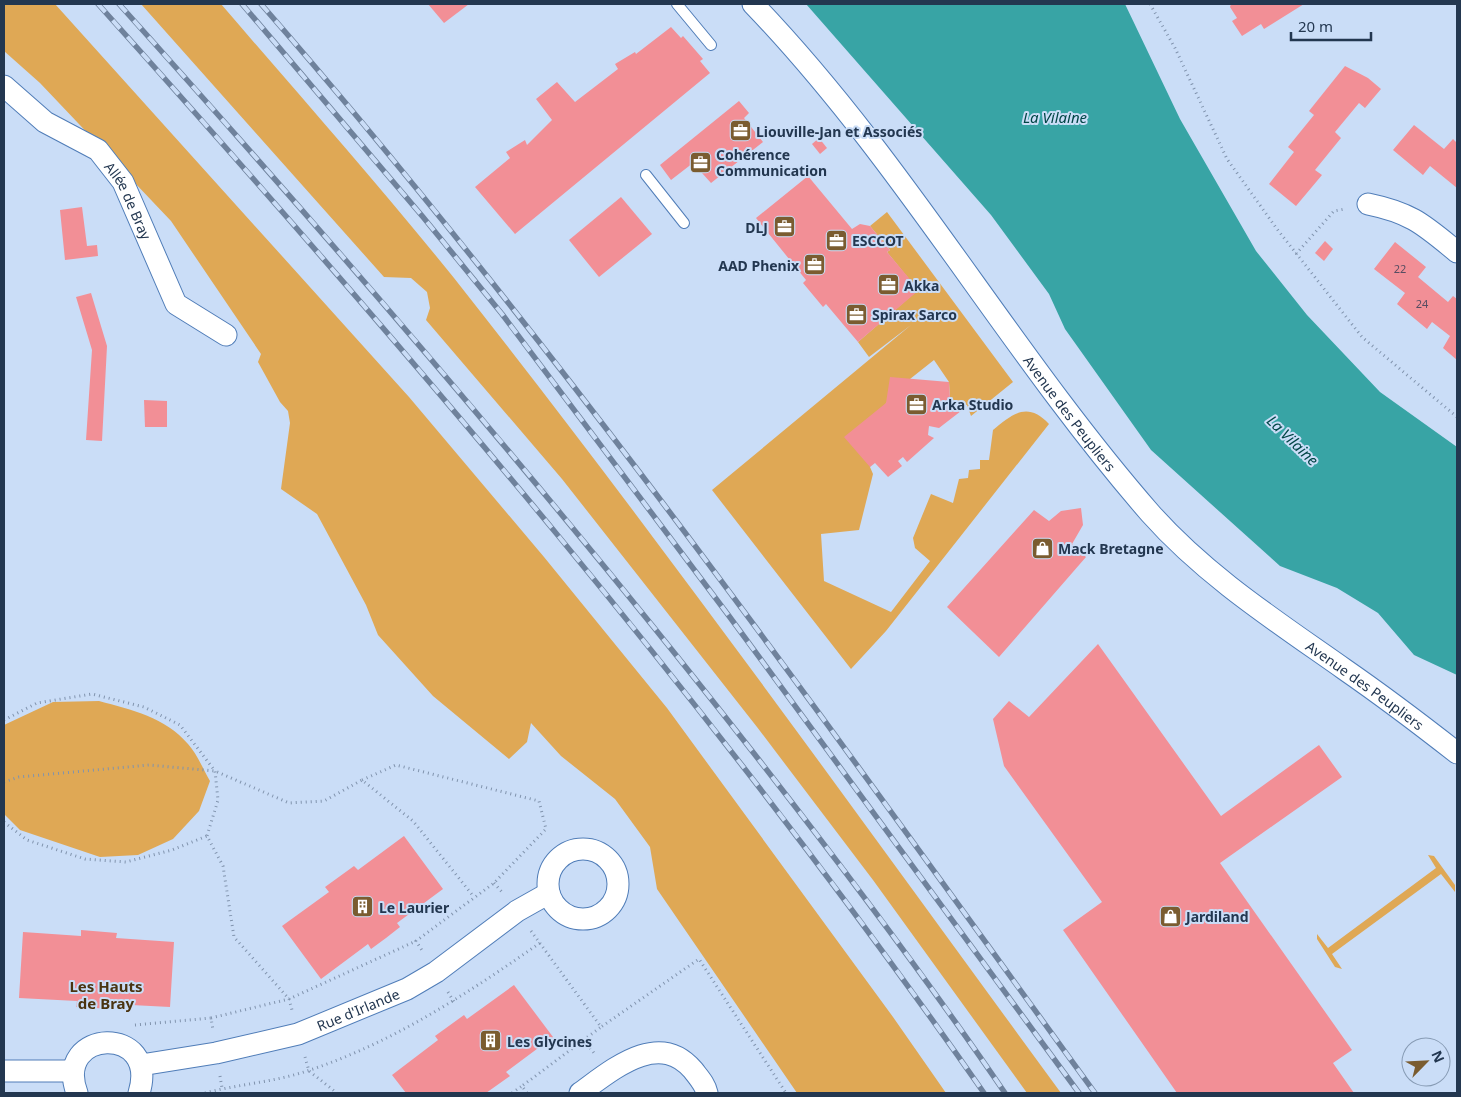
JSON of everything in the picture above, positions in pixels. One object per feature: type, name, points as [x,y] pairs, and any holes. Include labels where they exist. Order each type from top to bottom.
[{"type":"street","name":"Avenue des Peupliers","points":[[753,4],[867,135],[1042,375],[1152,514],[1232,590],[1379,693],[1457,753]]},
{"type":"street","name":"Allée de Bray","points":[[4,86],[45,122],[98,150],[123,182],[176,304],[226,335]]},
{"type":"street","points":[[1368,204],[1392,209],[1417,220],[1457,252]]},
{"type":"street","name":"Rue d'Irlande","points":[[141,1065],[216,1053],[298,1034],[407,989],[436,972],[517,912],[549,893]]},
{"type":"street","points":[[77,1093],[73,1083],[73,1071],[82,1053],[92,1045],[104,1042],[125,1046],[135,1054],[141,1065],[143,1082],[139,1093]]},
{"type":"street","points":[[580,1093],[636,1056],[655,1053],[670,1055],[687,1064],[705,1086],[707,1093]]},
{"type":"street","points":[[4,1071],[73,1071]]},
{"type":"lane","points":[[677,4],[711,45]]},
{"type":"lane","points":[[646,175],[684,223]]},
{"type":"path","points":[[1150,4],[1175,48],[1227,159],[1296,254],[1362,337],[1457,417]]},
{"type":"path","points":[[1296,254],[1334,211],[1368,204]]},
{"type":"path","points":[[4,720],[37,703],[92,694],[144,707],[180,725],[215,771],[218,800],[207,836],[223,866],[234,937],[289,999],[309,1071],[337,1093]]},
{"type":"path","points":[[4,782],[19,778],[149,765],[215,771],[289,803],[324,800],[396,765],[539,800],[546,829],[494,883],[416,941],[289,999],[211,1018]]},
{"type":"path","points":[[362,780],[413,821],[474,898]]},
{"type":"path","points":[[4,822],[27,840],[84,859],[126,862],[172,850],[207,836]]},
{"type":"path","points":[[494,883],[601,1027]]},
{"type":"path","points":[[416,941],[454,1002]]},
{"type":"path","points":[[205,1093],[309,1071],[389,1037],[454,1002],[540,943]]},
{"type":"path","points":[[512,1093],[601,1027],[699,959],[786,1093]]},
{"type":"path","points":[[522,1086],[528,1093]]},
{"type":"shaded area","points":[[4,4],[55,4],[409,397],[544,557],[667,708],[893,1017],[946,1093],[797,1093],[657,889],[650,847],[615,799],[561,756],[531,723],[527,742],[509,759],[433,696],[378,635],[366,605],[317,514],[281,489],[290,423],[288,411],[280,402],[258,362],[261,354],[171,221],[40,83],[4,51]]},
{"type":"shaded area","points":[[141,4],[221,4],[339,140],[454,278],[609,479],[686,581],[1061,1093],[1027,1093],[873,880],[757,727],[562,479],[426,320],[430,308],[427,292],[411,278],[384,277]]},
{"type":"shaded area","points":[[887,212],[1013,382],[971,416],[967,405],[954,403],[950,399],[949,382],[934,360],[910,379],[886,403],[870,467],[873,474],[859,530],[821,534],[824,581],[891,612],[930,561],[915,548],[913,538],[931,494],[953,503],[959,479],[968,478],[969,470],[980,469],[980,460],[989,460],[993,430],[1007,419],[1020,412],[1027,412],[1034,413],[1049,424],[886,631],[851,669],[712,490],[911,325],[869,357],[858,342],[918,290],[887,252],[890,250],[870,226]]},
{"type":"shaded area","points":[[99,701],[147,716],[169,727],[191,748],[210,781],[199,811],[173,839],[138,855],[100,857],[20,830],[4,814],[4,725],[53,702]]},
{"type":"shaded area","points":[[1428,855],[1434,856],[1455,885],[1455,892],[1441,874],[1332,954],[1342,969],[1335,967],[1317,939],[1317,934],[1328,948],[1436,868]]},
{"type":"water","name":"La Vilaine","points":[[806,4],[1125,4],[1180,119],[1256,251],[1307,315],[1380,392],[1457,447],[1457,675],[1414,655],[1378,613],[1337,588],[1280,566],[1151,450],[1065,329],[1049,294],[991,215]]},
{"type":"building","points":[[428,4],[469,4],[444,23]]},
{"type":"building","points":[[1231,4],[1304,4],[1264,29],[1261,24],[1242,36],[1232,21],[1237,18],[1230,7]]},
{"type":"building","points":[[671,27],[681,38],[683,36],[703,59],[700,61],[710,73],[515,234],[475,187],[510,158],[506,152],[525,140],[527,145],[552,120],[536,99],[557,82],[575,102],[618,69],[615,64],[635,52],[636,54]]},
{"type":"building","points":[[1345,66],[1368,78],[1381,89],[1365,108],[1359,103],[1335,132],[1341,138],[1315,170],[1322,175],[1296,206],[1269,184],[1294,152],[1288,147],[1314,115],[1309,111]]},
{"type":"building","points":[[739,101],[749,113],[744,118],[763,142],[711,183],[693,163],[671,180],[660,165]]},
{"type":"building","points":[[1414,125],[1444,149],[1453,139],[1457,143],[1457,188],[1430,166],[1423,175],[1393,150]]},
{"type":"building","points":[[819,138],[827,148],[820,154],[812,144]]},
{"type":"building","points":[[808,176],[852,229],[860,224],[870,226],[890,250],[887,252],[919,290],[858,342],[826,304],[823,307],[803,283],[806,280],[756,218]]},
{"type":"building","points":[[621,197],[652,234],[599,277],[569,240]]},
{"type":"building","points":[[82,207],[87,246],[97,245],[98,256],[65,260],[60,210]]},
{"type":"building","points":[[1325,241],[1333,249],[1324,261],[1315,253]]},
{"type":"building","points":[[1395,242],[1426,267],[1418,277],[1448,302],[1453,296],[1457,299],[1457,360],[1443,348],[1450,336],[1432,322],[1427,329],[1397,304],[1405,293],[1374,269]]},
{"type":"building","points":[[91,293],[107,346],[102,441],[86,440],[92,350],[76,297]]},
{"type":"building","points":[[890,377],[949,382],[950,399],[961,411],[939,428],[929,426],[928,435],[934,438],[907,462],[903,457],[898,461],[902,466],[888,477],[875,463],[870,467],[844,437],[886,403]]},
{"type":"building","points":[[144,400],[167,401],[167,427],[145,427]]},
{"type":"building","points":[[1081,508],[1083,525],[1072,544],[1086,557],[999,657],[947,607],[1034,510],[1049,521],[1061,511]]},
{"type":"building","name":"Jardiland","points":[[1098,644],[1221,816],[1319,745],[1342,777],[1220,863],[1352,1050],[1333,1063],[1354,1093],[1177,1093],[1063,930],[1102,902],[1004,766],[993,719],[1009,701],[1029,717]]},
{"type":"building","name":"Le Laurier","points":[[404,836],[443,889],[397,923],[400,927],[386,938],[371,949],[368,944],[321,979],[282,926],[329,892],[325,887],[354,866],[358,870]]},
{"type":"building","points":[[81,930],[117,933],[116,938],[174,942],[170,1007],[112,1004],[112,1009],[76,1007],[77,1001],[19,998],[23,932],[81,936]]},
{"type":"building","name":"Les Glycines","points":[[514,985],[553,1037],[506,1072],[510,1076],[486,1093],[406,1093],[392,1075],[438,1040],[435,1036],[464,1015],[467,1019]]},
{"type":"railway","points":[[98,4],[331,267],[558,535],[777,810],[882,950],[984,1093]]},
{"type":"railway","points":[[119,4],[360,276],[594,553],[812,828],[878,916],[1005,1093]]},
{"type":"railway","points":[[242,4],[423,217],[502,314],[729,616],[1079,1093]]},
{"type":"railway","points":[[261,4],[372,135],[586,403],[690,539],[894,815],[1095,1093]]},
{"type":"place","name":"Liouville-Jan et Associés","points":[[740,131]]},
{"type":"place","name":"Cohérence Communication","points":[[700,162]]},
{"type":"place","name":"DLJ","points":[[784,227]]},
{"type":"place","name":"ESCCOT","points":[[836,240]]},
{"type":"place","name":"AAD Phenix","points":[[815,265]]},
{"type":"place","name":"Akka","points":[[888,285]]},
{"type":"place","name":"Spirax Sarco","points":[[856,314]]},
{"type":"place","name":"Arka Studio","points":[[916,404]]},
{"type":"place","name":"Mack Bretagne","points":[[1042,548]]},
{"type":"place","name":"Le Laurier","points":[[363,907]]},
{"type":"place","name":"Jardiland","points":[[1170,916]]},
{"type":"place","name":"Les Glycines","points":[[491,1041]]},
{"type":"district","name":"Les Hauts de Bray","points":[[106,994]]}]
